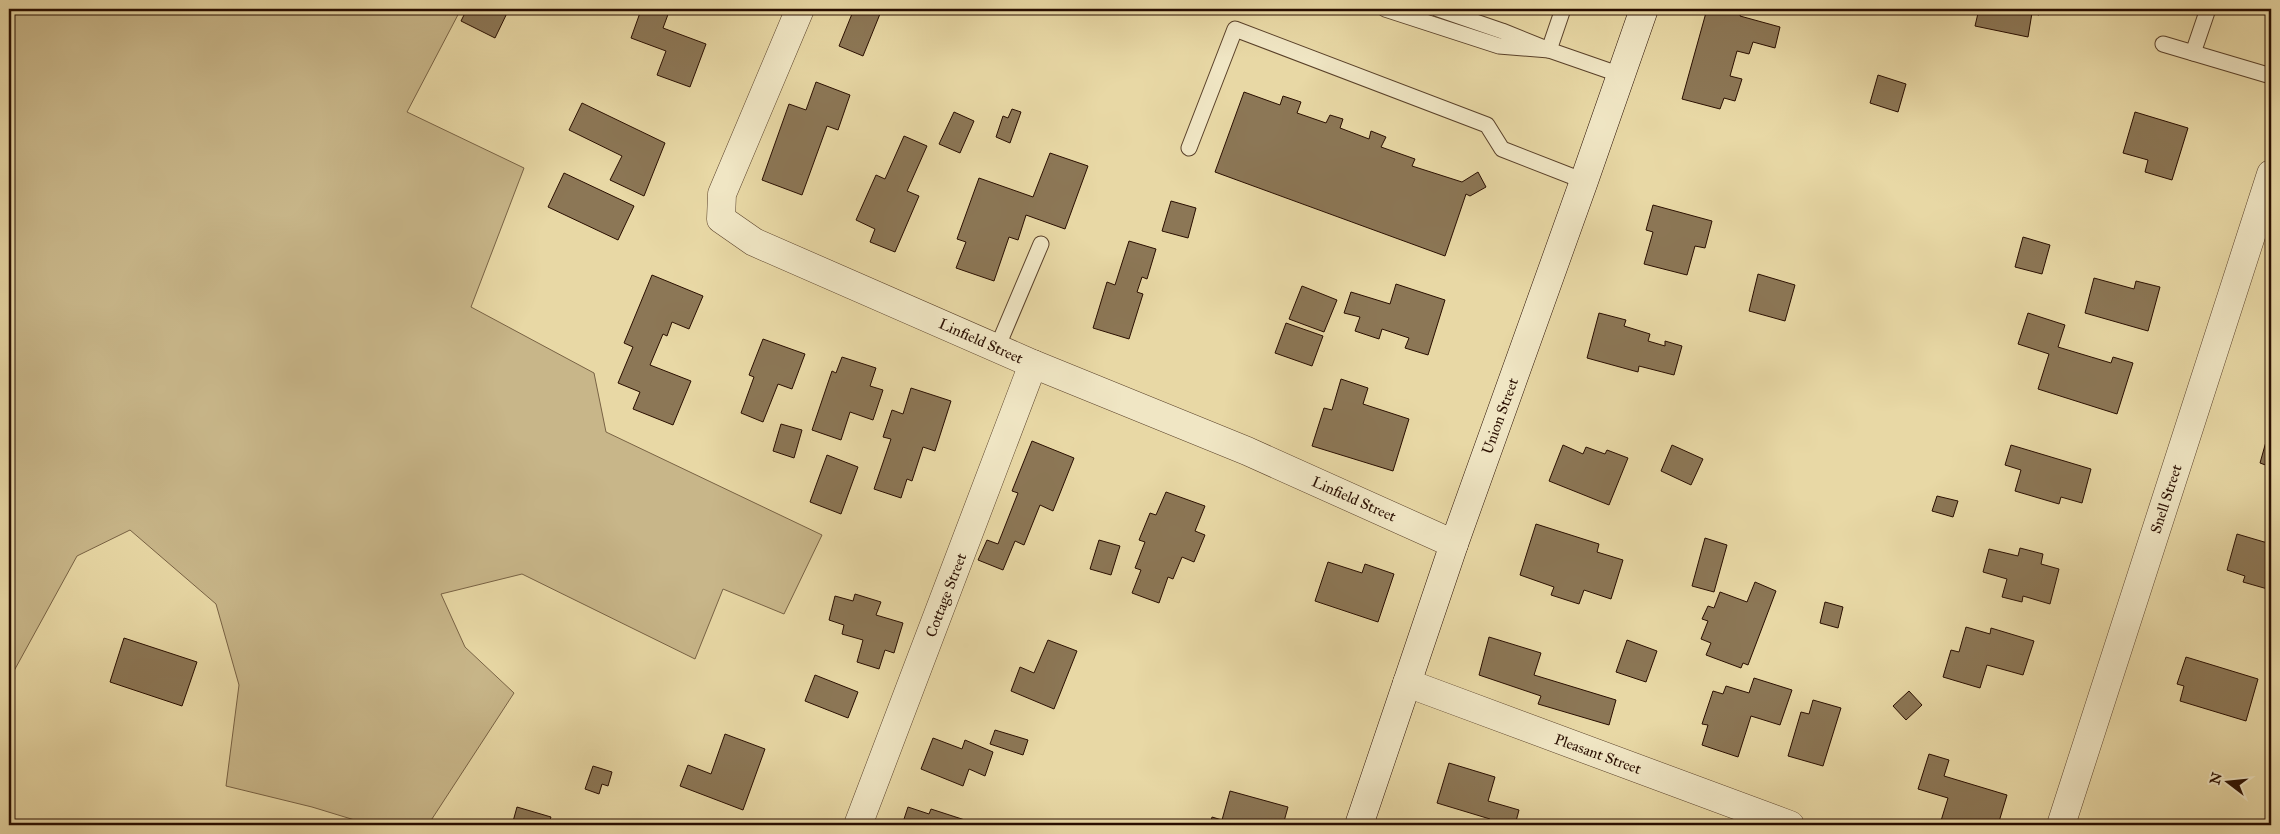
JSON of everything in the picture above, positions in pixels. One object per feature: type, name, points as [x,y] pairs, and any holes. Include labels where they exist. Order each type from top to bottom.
[{"type":"street","name":"Linfield Street","points":[[800,9],[722,194],[721,219],[754,242],[1034,364],[1247,451],[1454,544]]},
{"type":"street","name":"Union Street","points":[[1359,825],[1454,544],[1644,9]]},
{"type":"street","name":"Snell Street","points":[[2060,825],[2271,174]]},
{"type":"street","name":"Cottage Street","points":[[858,825],[1034,364]]},
{"type":"street","name":"Pleasant Street","points":[[1407,683],[1790,825]]},
{"type":"lane","points":[[1385,9],[1499,46],[1549,50]]},
{"type":"lane","points":[[1438,9],[1621,75]]},
{"type":"lane","points":[[1549,50],[1563,9]]},
{"type":"lane","points":[[2193,53],[2208,9]]},
{"type":"lane","points":[[1190,148],[1235,29],[1487,125],[1502,149],[1584,181]]},
{"type":"lane","points":[[2163,44],[2271,76]]},
{"type":"lane","points":[[997,348],[1041,244]]},
{"type":"shaded area","points":[[9,9],[461,9],[407,112],[524,168],[471,307],[594,373],[606,432],[822,535],[784,614],[723,589],[695,659],[522,574],[441,594],[465,647],[514,693],[428,825],[371,825],[312,807],[226,786],[239,685],[216,604],[130,530],[77,556],[9,680]]},
{"type":"building","points":[[467,9],[509,9],[495,38],[461,21]]},
{"type":"building","points":[[637,9],[670,9],[663,28],[706,44],[690,87],[657,75],[666,51],[631,38],[641,10]]},
{"type":"building","points":[[854,9],[882,9],[863,56],[839,46]]},
{"type":"building","points":[[1481,9],[1498,9],[1496,14]]},
{"type":"building","points":[[1707,9],[1742,9],[1740,16],[1780,27],[1775,48],[1753,42],[1749,54],[1737,51],[1730,76],[1742,79],[1735,101],[1724,98],[1720,109],[1682,99]]},
{"type":"building","points":[[1979,9],[2041,9],[2039,15],[2032,13],[2028,37],[1975,26]]},
{"type":"building","points":[[1878,75],[1906,84],[1898,112],[1870,103]]},
{"type":"building","points":[[816,82],[850,95],[838,130],[827,126],[802,195],[762,180],[789,104],[806,110]]},
{"type":"building","points":[[1244,92],[1280,105],[1283,96],[1301,102],[1297,113],[1326,123],[1330,115],[1343,119],[1340,128],[1369,139],[1371,131],[1386,137],[1381,147],[1415,159],[1412,166],[1462,182],[1478,172],[1486,187],[1470,196],[1466,194],[1445,256],[1215,172]]},
{"type":"building","points":[[582,103],[665,143],[644,196],[610,180],[622,156],[569,130]]},
{"type":"building","points":[[1012,109],[1021,112],[1010,143],[996,137],[1003,116],[1008,118]]},
{"type":"building","points":[[954,112],[974,121],[960,153],[939,144]]},
{"type":"building","points":[[2135,112],[2188,128],[2172,180],[2145,172],[2148,160],[2123,153]]},
{"type":"building","points":[[904,136],[927,146],[907,191],[919,196],[895,252],[870,242],[875,229],[856,220],[876,175],[885,179]]},
{"type":"building","points":[[1050,153],[1088,166],[1065,229],[1026,215],[1018,240],[1009,237],[994,281],[956,268],[966,242],[957,239],[979,178],[1033,197]]},
{"type":"building","points":[[564,173],[634,206],[618,240],[548,207]]},
{"type":"building","points":[[1171,201],[1196,208],[1188,238],[1162,231]]},
{"type":"building","points":[[1653,205],[1712,221],[1705,248],[1695,246],[1687,275],[1644,264],[1653,232],[1646,230]]},
{"type":"building","points":[[2023,237],[2050,245],[2042,274],[2015,267]]},
{"type":"building","points":[[1129,241],[1156,249],[1147,279],[1142,277],[1137,292],[1143,294],[1129,339],[1093,328],[1107,282],[1115,285]]},
{"type":"building","points":[[1758,274],[1795,285],[1785,321],[1749,311]]},
{"type":"building","points":[[652,275],[703,296],[689,329],[672,322],[667,336],[663,334],[650,365],[691,381],[673,425],[633,409],[640,392],[618,383],[633,347],[624,343]]},
{"type":"building","points":[[2094,278],[2134,289],[2136,281],[2160,287],[2148,331],[2085,313]]},
{"type":"building","points":[[1396,284],[1445,300],[1428,355],[1405,348],[1409,338],[1382,329],[1379,339],[1355,331],[1360,317],[1344,313],[1351,292],[1390,304]]},
{"type":"building","points":[[1302,286],[1337,300],[1324,332],[1289,319]]},
{"type":"building","points":[[1599,313],[1626,320],[1624,326],[1650,334],[1648,341],[1665,346],[1665,341],[1682,346],[1674,375],[1639,366],[1638,372],[1587,358]]},
{"type":"building","points":[[2028,313],[2065,325],[2058,347],[2111,363],[2113,357],[2133,363],[2117,414],[2038,389],[2049,354],[2018,344]]},
{"type":"building","points":[[1286,323],[1323,336],[1312,366],[1275,353]]},
{"type":"building","points":[[763,339],[805,354],[792,389],[778,384],[763,422],[741,413],[754,377],[749,375]]},
{"type":"building","points":[[842,357],[876,368],[870,386],[883,390],[873,420],[850,412],[841,440],[812,430],[832,371],[836,373]]},
{"type":"building","points":[[1341,379],[1368,388],[1363,404],[1409,419],[1393,471],[1312,446],[1324,408],[1332,410]]},
{"type":"building","points":[[911,388],[951,401],[935,451],[923,447],[912,481],[907,479],[901,498],[874,489],[891,439],[883,437],[892,410],[903,414]]},
{"type":"building","points":[[781,424],[802,430],[794,458],[773,451]]},
{"type":"building","points":[[2271,424],[2271,467],[2260,463]]},
{"type":"building","points":[[1032,441],[1074,458],[1053,511],[1040,505],[1024,545],[1015,541],[1003,570],[978,560],[987,540],[998,544],[1018,493],[1012,491]]},
{"type":"building","points":[[1563,445],[1583,454],[1586,447],[1605,454],[1607,450],[1628,458],[1609,505],[1549,481]]},
{"type":"building","points":[[1672,445],[1703,459],[1691,485],[1661,471]]},
{"type":"building","points":[[2011,445],[2091,469],[2082,503],[2061,497],[2059,504],[2015,491],[2021,470],[2005,465]]},
{"type":"building","points":[[827,455],[858,467],[841,514],[810,502]]},
{"type":"building","points":[[1166,492],[1205,506],[1195,531],[1205,535],[1194,562],[1182,557],[1173,579],[1168,577],[1159,603],[1132,593],[1141,570],[1135,568],[1145,542],[1139,540],[1150,513],[1156,515]]},
{"type":"building","points":[[1937,496],[1958,501],[1953,517],[1932,511]]},
{"type":"building","points":[[1536,524],[1599,544],[1597,552],[1623,560],[1611,599],[1584,590],[1579,604],[1551,595],[1554,587],[1520,575]]},
{"type":"building","points":[[2237,534],[2271,544],[2271,590],[2243,582],[2245,576],[2227,570]]},
{"type":"building","points":[[1705,538],[1727,545],[1714,592],[1692,586]]},
{"type":"building","points":[[1099,540],[1120,546],[1111,575],[1090,569]]},
{"type":"building","points":[[2020,548],[2043,554],[2041,564],[2059,569],[2050,604],[2023,596],[2022,602],[2002,597],[2007,579],[1983,572],[1989,549],[2018,556]]},
{"type":"building","points":[[1328,562],[1362,573],[1365,564],[1394,574],[1378,622],[1315,601]]},
{"type":"building","points":[[1755,582],[1776,591],[1748,665],[1743,663],[1741,668],[1706,655],[1711,643],[1701,639],[1708,621],[1702,619],[1708,606],[1714,608],[1720,592],[1747,602]]},
{"type":"building","points":[[855,594],[881,602],[876,615],[903,623],[894,653],[885,650],[879,669],[857,662],[863,640],[842,634],[844,625],[829,620],[835,596],[853,601]]},
{"type":"building","points":[[1825,602],[1843,607],[1838,628],[1820,623]]},
{"type":"building","points":[[1966,627],[1990,634],[1991,628],[2034,641],[2023,675],[1987,665],[1980,688],[1943,677],[1951,650],[1959,652]]},
{"type":"building","points":[[1489,637],[1541,653],[1534,675],[1616,700],[1609,725],[1538,704],[1541,696],[1479,675]]},
{"type":"building","points":[[124,638],[197,662],[182,706],[110,682]]},
{"type":"building","points":[[1048,640],[1077,651],[1054,709],[1011,691],[1020,667],[1034,673]]},
{"type":"building","points":[[1627,640],[1657,651],[1646,682],[1616,672]]},
{"type":"building","points":[[2186,657],[2258,679],[2246,721],[2180,701],[2184,686],[2177,684]]},
{"type":"building","points":[[815,675],[858,692],[848,718],[805,701]]},
{"type":"building","points":[[1754,678],[1792,690],[1780,725],[1751,716],[1738,757],[1702,745],[1708,725],[1702,724],[1713,691],[1723,694],[1726,686],[1749,693]]},
{"type":"building","points":[[1909,691],[1922,705],[1906,720],[1893,706]]},
{"type":"building","points":[[1813,700],[1841,708],[1823,766],[1788,756],[1801,712],[1809,714]]},
{"type":"building","points":[[995,730],[1028,740],[1023,755],[990,744]]},
{"type":"building","points":[[725,734],[765,749],[743,810],[680,786],[688,765],[711,774]]},
{"type":"building","points":[[933,738],[962,749],[965,740],[993,752],[985,776],[969,769],[963,786],[921,769]]},
{"type":"building","points":[[1929,754],[1949,760],[1944,776],[2007,795],[1998,825],[1940,824],[1948,798],[1918,789]]},
{"type":"building","points":[[1449,763],[1495,777],[1488,801],[1519,810],[1515,825],[1487,825],[1490,819],[1437,803]]},
{"type":"building","points":[[593,766],[612,772],[608,786],[602,784],[599,794],[585,789]]},
{"type":"building","points":[[1230,791],[1288,807],[1283,825],[1210,825],[1212,817],[1222,820]]},
{"type":"building","points":[[517,807],[551,817],[548,825],[512,825]]},
{"type":"building","points":[[908,807],[929,814],[931,809],[968,821],[967,825],[902,825]]}]
